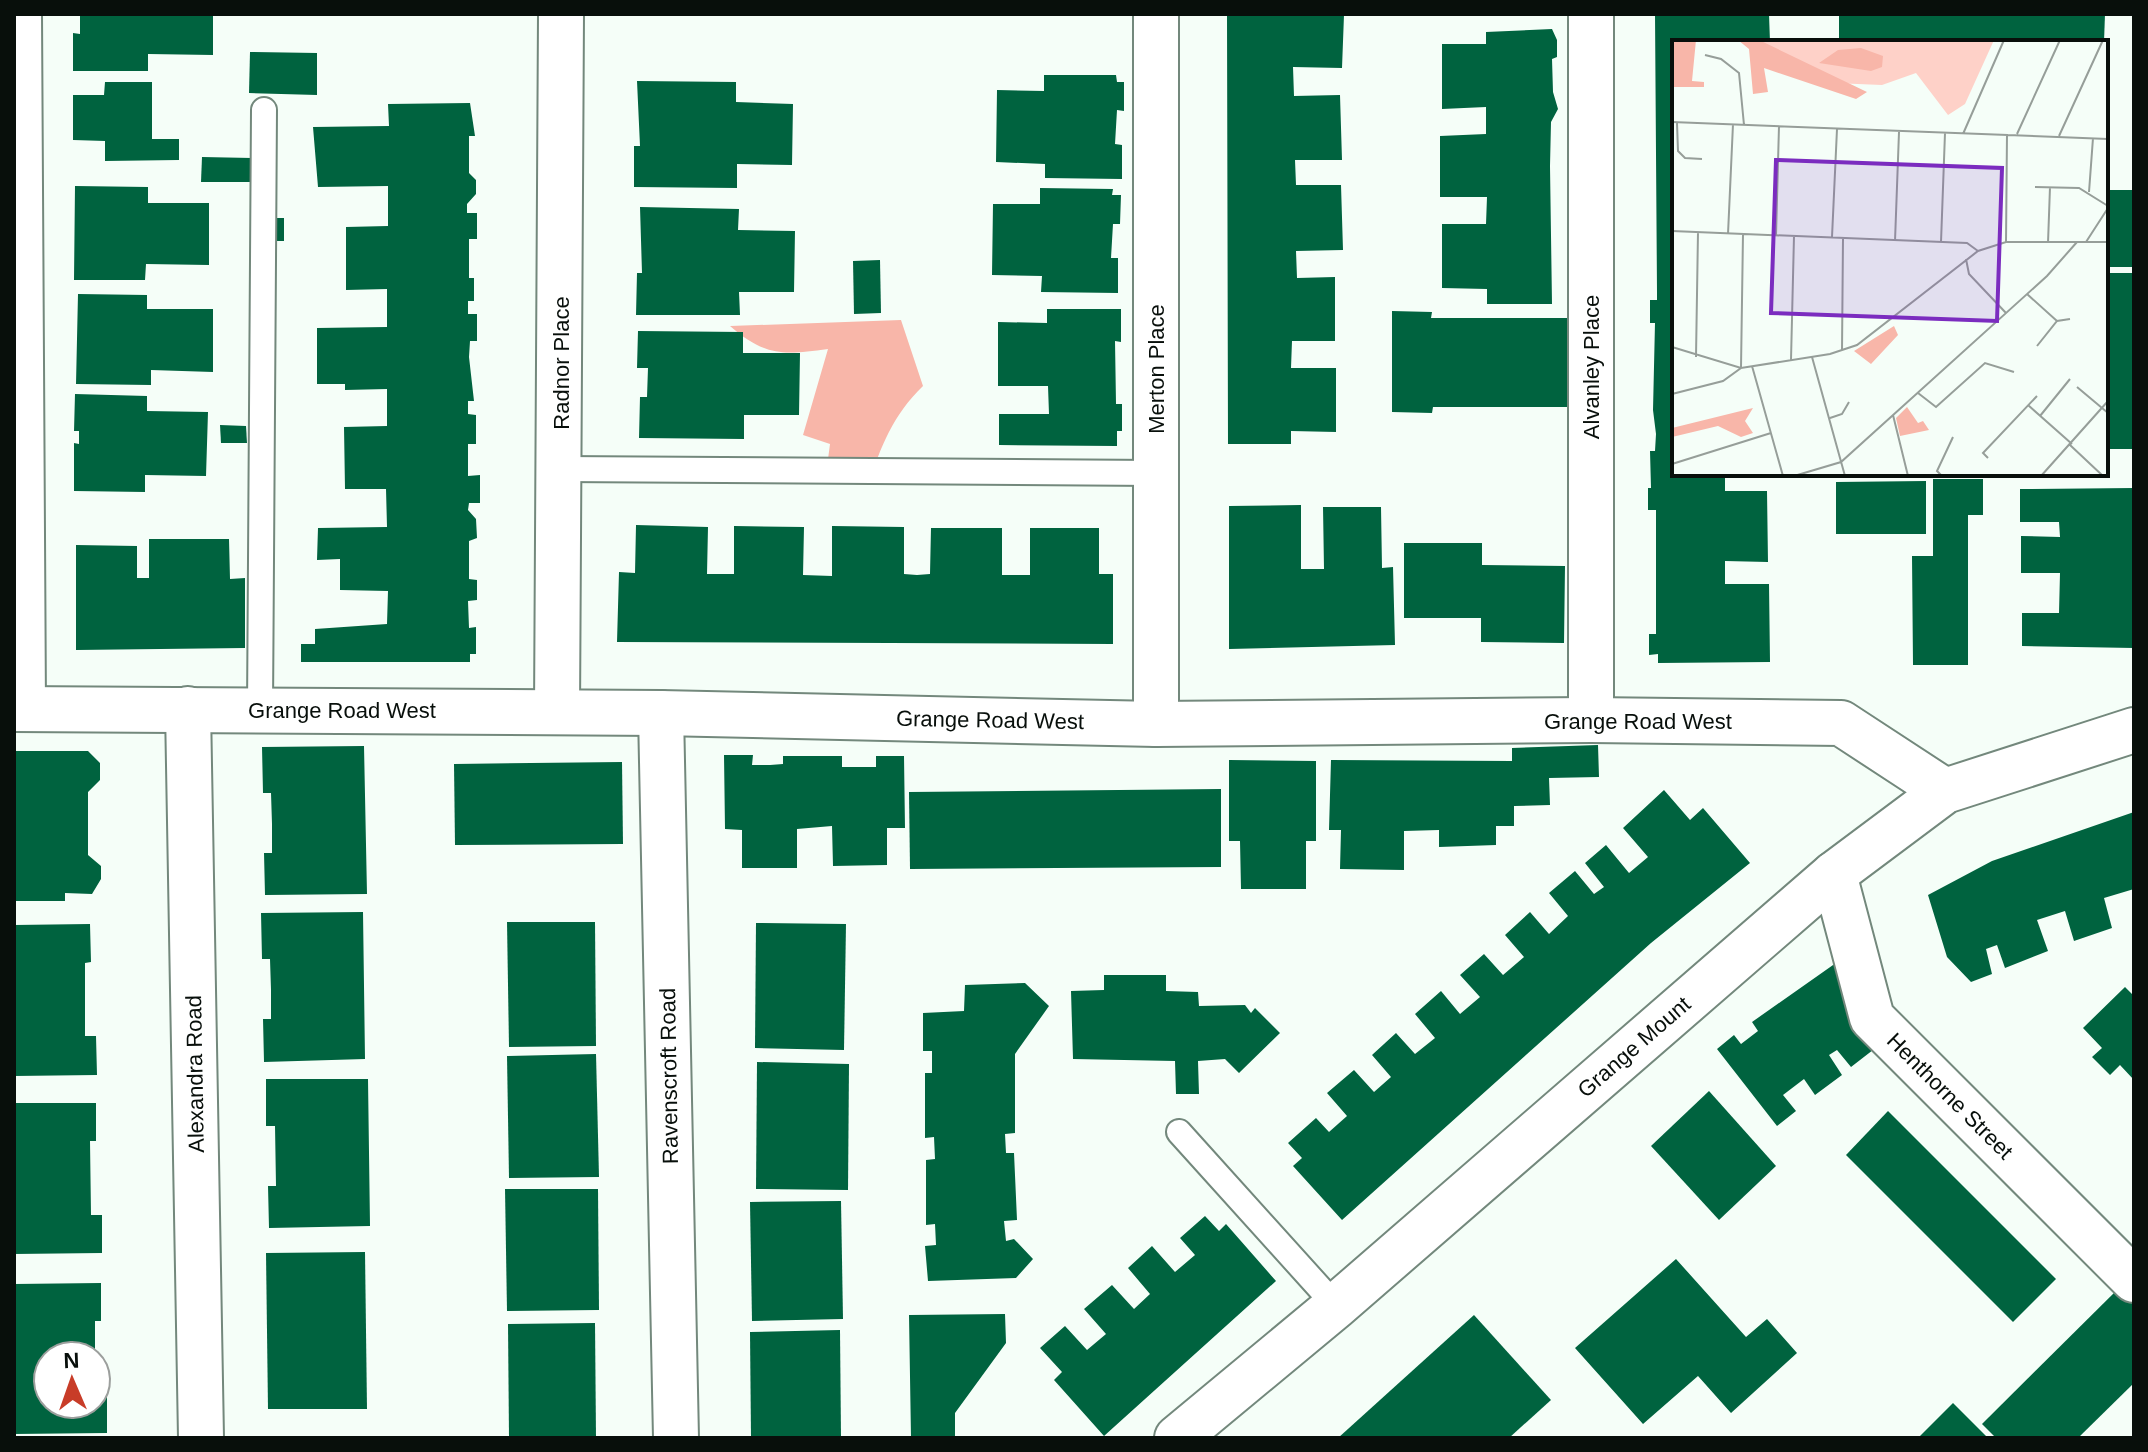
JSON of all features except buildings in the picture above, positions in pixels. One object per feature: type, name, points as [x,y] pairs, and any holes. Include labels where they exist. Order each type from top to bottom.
[{"type":"street","points":[[18,709],[19,14]]},
{"type":"street","name":"Radnor Place","points":[[557,712],[561,14]]},
{"type":"street","name":"Merton Place","points":[[1156,14],[1156,724]]},
{"type":"street","name":"Alvanley Place","points":[[1591,14],[1591,720]]},
{"type":"street","name":"Grange Road West","points":[[18,709],[661,713],[1156,724],[1591,720],[1841,723],[1945,791]]},
{"type":"street","name":"Alexandra Road","points":[[188,709],[201,1438]]},
{"type":"street","name":"Ravenscroft Road","points":[[661,713],[676,1438]]},
{"type":"street","name":"Grange Mount","points":[[1177,1438],[1336,1306],[1834,874],[1945,791],[2134,730]]},
{"type":"street","name":"Henthorne Street","points":[[1834,874],[1872,1018],[2134,1280]]},
{"type":"lane","points":[[260,710],[264,110]]},
{"type":"lane","points":[[560,469],[1156,473]]},
{"type":"lane","points":[[1179,1132],[1336,1306]]},
{"type":"shaded area","points":[[901,320],[923,386],[889,432],[868,485],[825,482],[830,444],[803,435],[828,349],[787,353],[776,351],[754,344],[730,326]]}]
